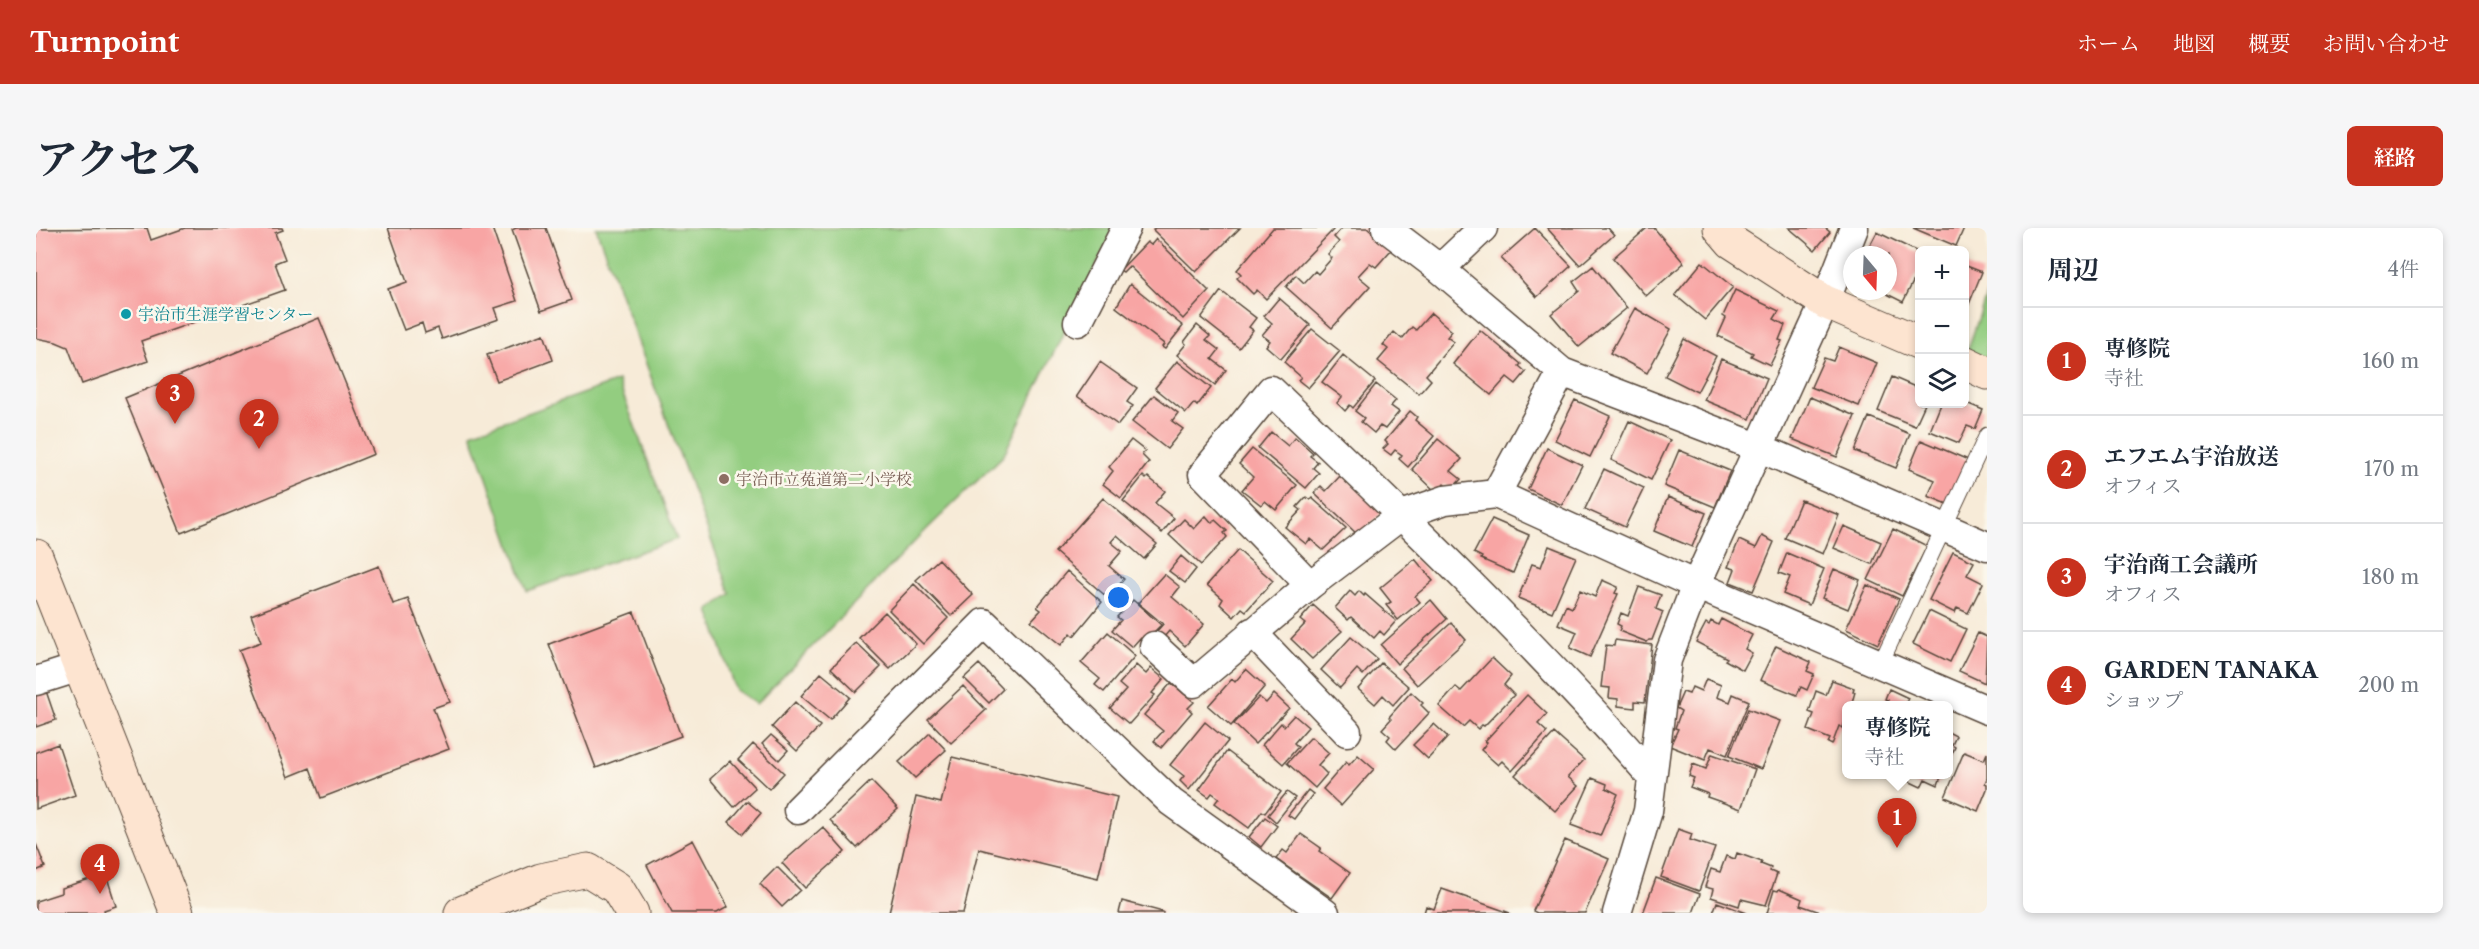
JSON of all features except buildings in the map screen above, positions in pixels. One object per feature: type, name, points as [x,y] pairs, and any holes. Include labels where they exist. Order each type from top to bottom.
[{"type":"street","points":[[1078,322],[1126,228]]},
{"type":"street","points":[[1386,228],[1440,268],[1562,372],[1760,448],[1987,546]]},
{"type":"street","points":[[1440,268],[1483,228]]},
{"type":"street","points":[[1720,228],[1732,242],[1825,302],[1915,341]]},
{"type":"street","points":[[1617,913],[1648,811],[1666,660],[1696,585],[1825,302],[1854,228]]},
{"type":"street","points":[[1969,364],[1987,373]]},
{"type":"street","points":[[1496,494],[1562,372]]},
{"type":"street","points":[[1310,585],[1203,474],[1271,390],[1402,515],[1592,708],[1652,777]]},
{"type":"street","points":[[1154,646],[1194,682],[1310,585],[1402,515],[1445,500],[1496,494],[1696,585],[1987,710]]},
{"type":"street","points":[[36,556],[177,913]]},
{"type":"street","points":[[798,810],[984,623],[1171,802],[1325,913]]},
{"type":"street","points":[[1252,632],[1347,732]]},
{"type":"street","points":[[36,681],[80,667]]},
{"type":"street","points":[[460,913],[541,880],[588,870],[617,888],[632,913]]},
{"type":"lane","points":[[1880,665],[1987,435]]},
{"type":"green space","name":"宇治市立菟道第二小学校","points":[[596,228],[1115,228],[1003,456],[926,530],[756,704],[735,690],[709,610],[731,594]]},
{"type":"green space","points":[[1987,293],[1987,372],[1969,361],[1969,346]]},
{"type":"green space","points":[[618,381],[677,539],[527,591],[471,433]]},
{"type":"place","name":"宇治市生涯学習センター","points":[[126,314]]},
{"type":"place","name":"宇治商工会議所","points":[[175,424]]},
{"type":"place","name":"エフエム宇治放送","points":[[259,449]]},
{"type":"place","name":"宇治市立菟道第二小学校","points":[[724,479]]},
{"type":"place","name":"専修院","points":[[1897,848]]},
{"type":"place","name":"GARDEN TANAKA","points":[[100,894]]}]
